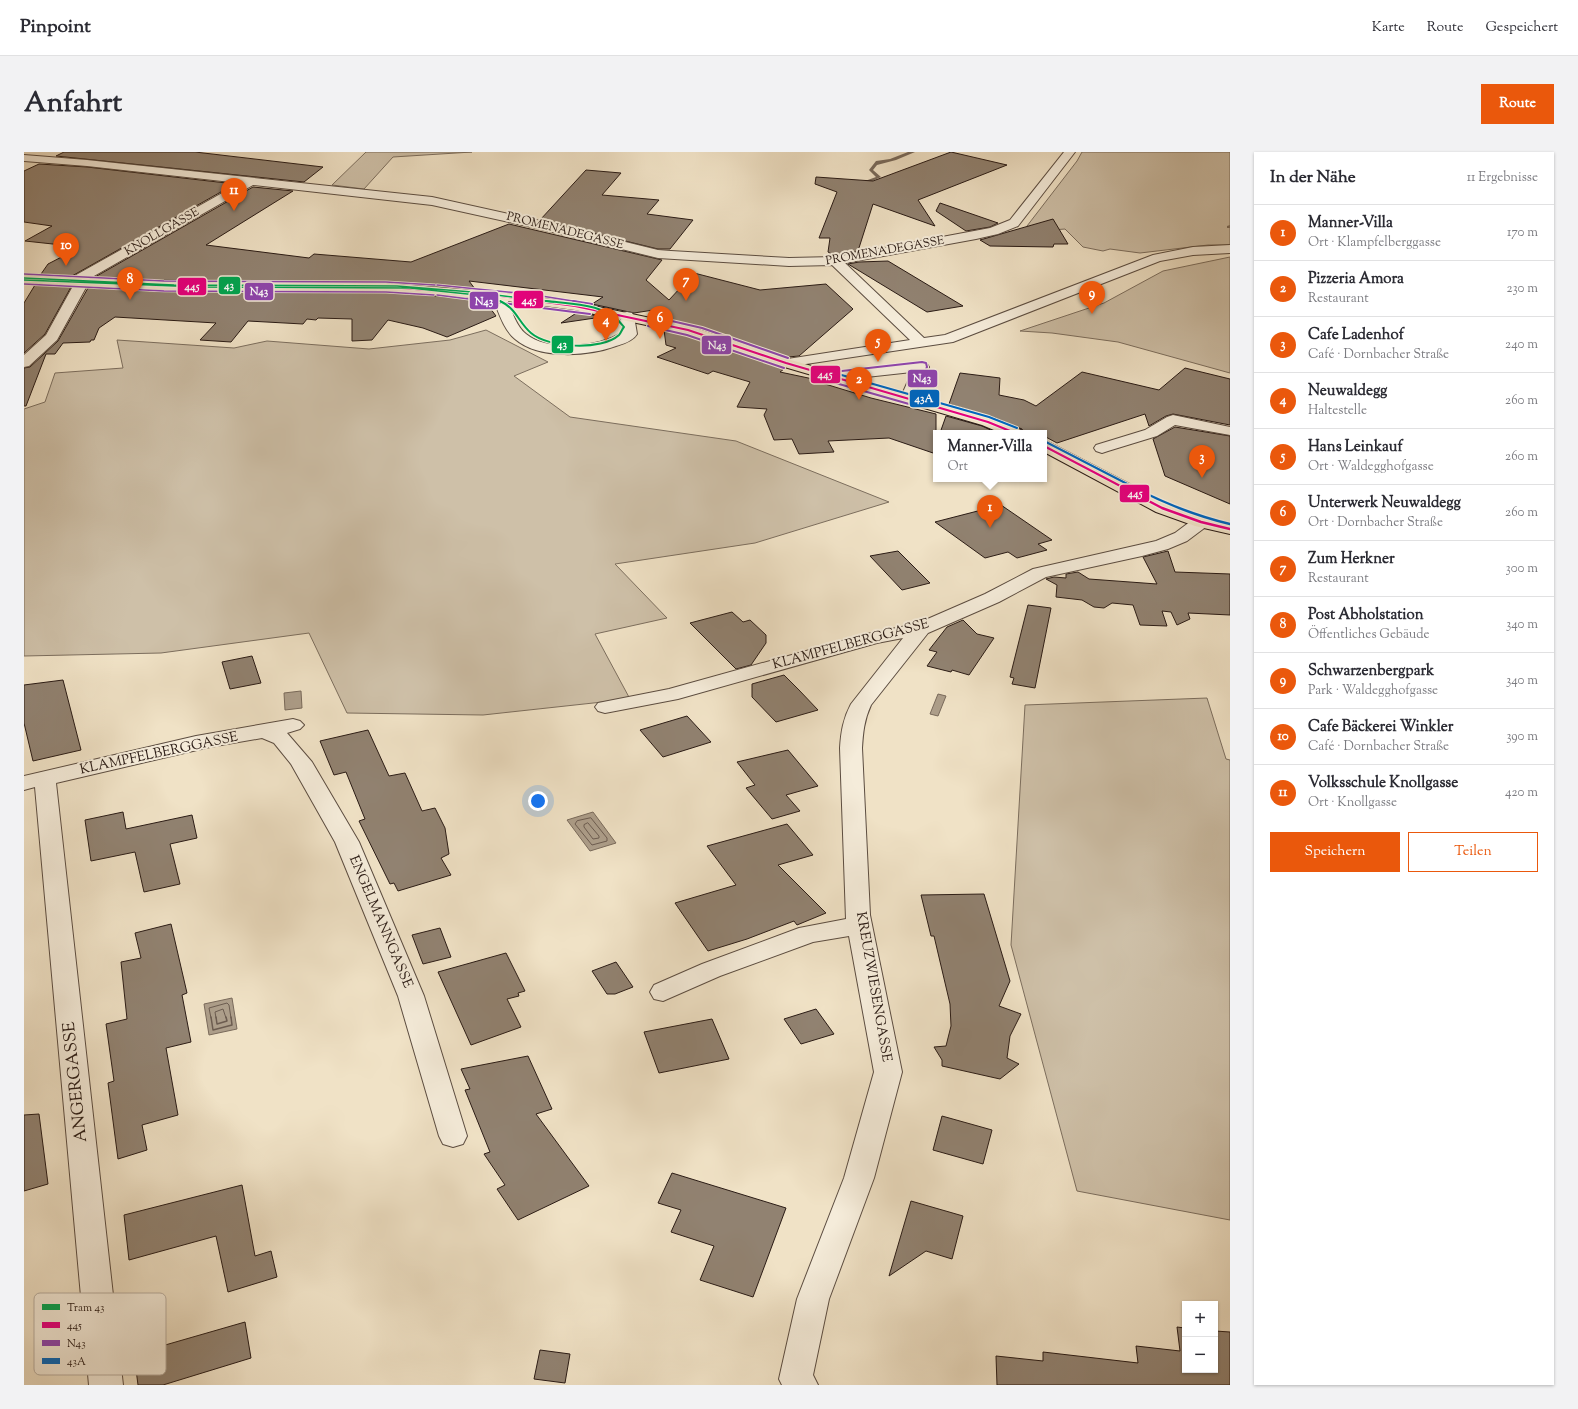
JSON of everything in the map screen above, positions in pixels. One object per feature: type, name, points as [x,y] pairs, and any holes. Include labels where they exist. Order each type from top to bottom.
[{"type":"main road","points":[[24,279],[178,286],[386,287],[499,296],[575,306],[688,330],[830,377],[988,422],[1008,430]]},
{"type":"main road","points":[[1047,448],[1086,467],[1152,504],[1180,516],[1230,528]]},
{"type":"street","name":"PROMENADEGASSE","points":[[24,158],[87,163],[432,201],[536,224],[658,254],[789,262],[835,261],[994,232],[1014,223],[1070,152]]},
{"type":"street","name":"KNOLLGASSE","points":[[78,282],[250,182]]},
{"type":"street","points":[[976,235],[1010,234]]},
{"type":"street","points":[[786,363],[948,339],[1157,258],[1193,251],[1230,250]]},
{"type":"street","points":[[835,261],[921,343]]},
{"type":"street","points":[[24,363],[52,337],[78,282]]},
{"type":"street","points":[[499,296],[517,333],[522,338],[541,346],[554,348],[594,348],[620,340],[630,334],[627,316]]},
{"type":"street","points":[[830,377],[922,367],[908,399]]},
{"type":"street","points":[[1102,448],[1151,433],[1173,420],[1228,431]]},
{"type":"street","name":"KLAMPFELBERGGASSE","points":[[604,707],[671,695],[874,638],[921,629],[992,598],[1040,573],[1142,551],[1162,545],[1181,537],[1201,522]]},
{"type":"street","name":"KREUZWIESENGASSE","points":[[799,1382],[813,1299],[859,1178],[888,1072],[858,915],[852,790],[852,730],[855,716],[861,704],[921,629]]},
{"type":"street","name":"KLAMPFELBERGGASSE","points":[[35,781],[183,746],[266,732],[293,725]]},
{"type":"street","name":"ENGELMANNGASSE","points":[[266,732],[282,738],[301,762],[348,842],[411,996],[453,1136]]},
{"type":"street","name":"ANGERGASSE","points":[[35,781],[95,1293]]},
{"type":"street","points":[[663,992],[711,970],[808,934],[833,929],[861,926]]},
{"type":"street","name":"ANGERGASSE","points":[[105,1375],[106,1385]]},
{"type":"shaded area","points":[[366,152],[472,152],[393,157],[364,189],[332,185]]},
{"type":"shaded area","points":[[1082,152],[1230,152],[1230,245],[1208,245],[1140,253],[1110,249],[1103,251],[1083,247],[1065,229],[1039,231],[1027,226],[1077,161]]},
{"type":"shaded area","points":[[1230,257],[1230,373],[1118,342],[1052,333],[1020,331],[1104,303],[1163,271]]},
{"type":"shaded area","points":[[486,330],[548,362],[514,376],[570,417],[736,441],[889,502],[755,543],[615,564],[667,618],[595,634],[630,699],[483,715],[347,713],[309,633],[161,653],[24,656],[24,409],[45,402],[55,373],[123,368],[117,340],[234,348],[267,341],[369,349],[450,340]]},
{"type":"shaded area","points":[[1207,698],[1226,759],[1230,760],[1230,1220],[1077,1191],[1011,945],[1025,705]]},
{"type":"water","points":[[301,691],[302,708],[285,710],[284,693]]},
{"type":"water","points":[[938,694],[946,696],[938,716],[930,714]]},
{"type":"water","points":[[593,812],[616,843],[590,851],[567,820]]},
{"type":"water","points":[[232,998],[237,1029],[209,1035],[204,1004]]},
{"type":"building","points":[[64,152],[195,152],[323,167],[304,182],[56,156]]},
{"type":"building","points":[[951,152],[1007,165],[918,200],[935,226],[873,204],[858,251],[835,256],[828,252],[830,238],[819,238],[837,192],[815,184],[816,177],[873,181]]},
{"type":"building","points":[[39,164],[87,167],[235,184],[72,276],[41,274],[48,264],[77,249],[59,247],[62,245],[25,241],[52,226],[24,222],[24,171]]},
{"type":"building","points":[[586,170],[621,173],[602,195],[659,200],[647,214],[693,220],[670,249],[658,249],[540,220]]},
{"type":"building","points":[[253,187],[293,191],[206,245],[309,258],[314,254],[411,262],[509,224],[662,260],[646,280],[669,300],[694,273],[760,290],[826,284],[853,309],[799,356],[788,357],[693,326],[661,319],[660,309],[634,313],[592,304],[603,297],[469,281],[475,289],[386,282],[164,280],[95,277]]},
{"type":"building","points":[[940,203],[998,223],[990,227],[966,231],[936,211]]},
{"type":"building","points":[[1053,219],[1068,244],[1054,244],[1053,247],[990,246],[980,240]]},
{"type":"building","points":[[888,261],[963,306],[927,312],[848,264]]},
{"type":"building","points":[[35,285],[71,287],[45,334],[24,353],[24,303]]},
{"type":"building","points":[[88,288],[164,292],[386,292],[484,300],[496,316],[447,337],[423,328],[388,320],[372,340],[352,341],[352,319],[307,319],[303,324],[248,321],[231,342],[200,340],[216,323],[115,317],[99,328],[94,340],[91,340],[90,342],[63,343],[55,354],[46,354],[26,406],[24,406],[24,368],[30,367],[58,341]]},
{"type":"building","points":[[578,312],[602,317],[561,323]]},
{"type":"building","points":[[664,330],[684,334],[784,369],[780,372],[813,379],[812,380],[871,398],[936,414],[936,430],[933,430],[933,453],[889,438],[828,441],[834,452],[799,454],[792,439],[774,440],[764,415],[767,409],[737,407],[750,382],[713,371],[708,374],[657,357],[676,348],[666,345]]},
{"type":"building","points":[[1185,368],[1230,379],[1230,425],[1173,414],[1166,416],[1149,426],[1145,414],[1057,443],[1047,438],[1047,430],[1022,430],[995,418],[949,404],[960,373],[1000,378],[999,395],[1024,400],[1036,406],[1082,372],[1159,390]]},
{"type":"building","points":[[946,416],[982,426],[991,430],[941,430]]},
{"type":"building","points":[[1175,427],[1230,436],[1230,504],[1165,476],[1153,439]]},
{"type":"building","points":[[1001,505],[1052,540],[1038,544],[1047,550],[1017,558],[1008,552],[985,558],[935,522]]},
{"type":"building","points":[[898,551],[930,583],[902,590],[870,556]]},
{"type":"building","points":[[1168,551],[1175,572],[1230,574],[1230,615],[1188,613],[1190,619],[1177,625],[1171,612],[1162,611],[1167,626],[1140,625],[1133,605],[1112,603],[1104,608],[1094,607],[1082,600],[1056,597],[1057,585],[1046,579],[1054,577],[1066,578],[1066,574],[1078,572],[1089,579],[1157,584],[1143,557]]},
{"type":"building","points":[[1028,605],[1051,608],[1035,688],[1012,684],[1014,678],[1010,677]]},
{"type":"building","points":[[732,612],[743,622],[750,620],[766,635],[766,643],[751,665],[736,669],[690,623]]},
{"type":"building","points":[[963,620],[977,634],[994,638],[969,675],[952,670],[951,672],[927,666],[937,652],[929,650],[947,627]]},
{"type":"building","points":[[252,656],[261,683],[230,689],[222,662]]},
{"type":"building","points":[[784,675],[818,710],[776,722],[752,697],[752,684]]},
{"type":"building","points":[[63,680],[81,750],[33,761],[24,723],[24,685]]},
{"type":"building","points":[[687,716],[711,742],[663,757],[640,730]]},
{"type":"building","points":[[368,730],[389,776],[405,773],[422,811],[435,808],[445,828],[449,854],[441,858],[451,875],[398,891],[394,883],[390,884],[359,821],[365,819],[346,772],[334,775],[320,741]]},
{"type":"building","points":[[788,750],[818,786],[786,795],[800,811],[772,819],[746,788],[755,785],[737,762]]},
{"type":"building","points":[[123,812],[126,829],[192,815],[197,838],[170,844],[180,884],[144,892],[135,852],[91,861],[85,820]]},
{"type":"building","points":[[787,824],[813,855],[778,865],[826,913],[797,925],[794,921],[747,939],[708,951],[675,903],[736,885],[707,846]]},
{"type":"building","points":[[984,894],[1010,981],[999,1006],[1021,1014],[1010,1036],[1007,1058],[1019,1064],[1000,1079],[942,1066],[942,1060],[934,1047],[946,1046],[951,1026],[950,1004],[934,936],[931,936],[921,895]]},
{"type":"building","points":[[171,924],[187,993],[182,995],[191,1042],[166,1048],[178,1115],[142,1125],[147,1150],[118,1159],[108,1083],[114,1081],[106,1024],[127,1019],[121,962],[141,958],[135,933]]},
{"type":"building","points":[[440,928],[451,957],[423,964],[412,935]]},
{"type":"building","points":[[506,953],[525,991],[518,993],[519,996],[507,999],[521,1027],[471,1045],[438,972]]},
{"type":"building","points":[[616,962],[633,987],[615,994],[607,994],[592,971]]},
{"type":"building","points":[[816,1009],[834,1034],[801,1044],[784,1019]]},
{"type":"building","points":[[712,1019],[729,1059],[659,1073],[644,1032]]},
{"type":"building","points":[[528,1056],[552,1109],[536,1114],[589,1186],[518,1220],[497,1189],[505,1185],[484,1154],[490,1152],[465,1090],[470,1089],[461,1069]]},
{"type":"building","points":[[39,1114],[48,1184],[24,1191],[24,1115]]},
{"type":"building","points":[[942,1116],[992,1130],[983,1164],[933,1150]]},
{"type":"building","points":[[672,1173],[786,1208],[753,1297],[700,1280],[714,1246],[671,1232],[681,1210],[658,1203]]},
{"type":"building","points":[[242,1185],[255,1256],[271,1251],[277,1277],[228,1292],[216,1236],[129,1260],[124,1215]]},
{"type":"building","points":[[911,1201],[963,1216],[952,1259],[926,1251],[889,1276]]},
{"type":"building","points":[[245,1322],[251,1358],[163,1385],[138,1385],[137,1375],[166,1375],[166,1345]]},
{"type":"building","points":[[1177,1327],[1182,1328],[1182,1373],[1218,1373],[1218,1331],[1230,1332],[1230,1385],[997,1385],[996,1356],[1043,1361],[1043,1352],[1138,1363],[1136,1346],[1180,1351]]},
{"type":"building","points":[[540,1350],[570,1354],[565,1383],[534,1379]]},
{"type":"waterway","points":[[872,187],[867,182],[879,177],[871,170],[875,164],[913,152]]},
{"type":"tram line","name":"43","points":[[24,278],[174,285],[341,285],[434,288],[590,307],[611,314],[619,320],[624,327],[619,335],[611,340],[588,345],[562,345],[540,339],[532,334],[514,310],[501,301],[477,295],[435,290],[385,287],[200,287],[24,280]]},
{"type":"transit line","name":"N43","points":[[24,274],[164,281],[386,282],[435,285]]},
{"type":"transit line","name":"445","points":[[24,279],[164,286],[386,287],[499,296],[575,306],[688,330],[786,363],[988,422],[1008,430]]},
{"type":"transit line","name":"N43","points":[[24,284],[164,291],[386,292],[434,295]]},
{"type":"transit line","name":"N43","points":[[437,285],[529,294],[592,304]]},
{"type":"transit line","name":"N43","points":[[437,295],[590,314]]},
{"type":"transit line","name":"N43","points":[[650,316],[702,328],[788,358]]},
{"type":"transit line","name":"N43","points":[[648,326],[687,335],[784,368]]},
{"type":"transit line","name":"N43","points":[[832,382],[909,404],[913,401],[927,367],[926,363],[922,362],[833,372]]},
{"type":"transit line","name":"43A","points":[[831,372],[989,417],[1017,428]]},
{"type":"transit line","name":"43A","points":[[1047,443],[1164,503],[1202,517],[1230,524]]},
{"type":"transit line","name":"445","points":[[1047,448],[1162,508],[1201,522],[1230,529]]},
{"type":"place","name":"Volksschule Knollgasse","points":[[234,211]]},
{"type":"place","name":"Cafe Bäckerei Winkler","points":[[66,266]]},
{"type":"place","name":"Post Abholstation","points":[[130,300]]},
{"type":"place","name":"Zum Herkner","points":[[686,301]]},
{"type":"place","name":"Schwarzenbergpark","points":[[1092,314]]},
{"type":"place","name":"Unterwerk Neuwaldegg","points":[[660,339]]},
{"type":"place","name":"Neuwaldegg","points":[[606,341]]},
{"type":"place","name":"Hans Leinkauf","points":[[878,362]]},
{"type":"place","name":"Pizzeria Amora","points":[[859,400]]},
{"type":"place","name":"Cafe Ladenhof","points":[[1202,478]]},
{"type":"place","name":"Manner-Villa","points":[[990,528]]}]
